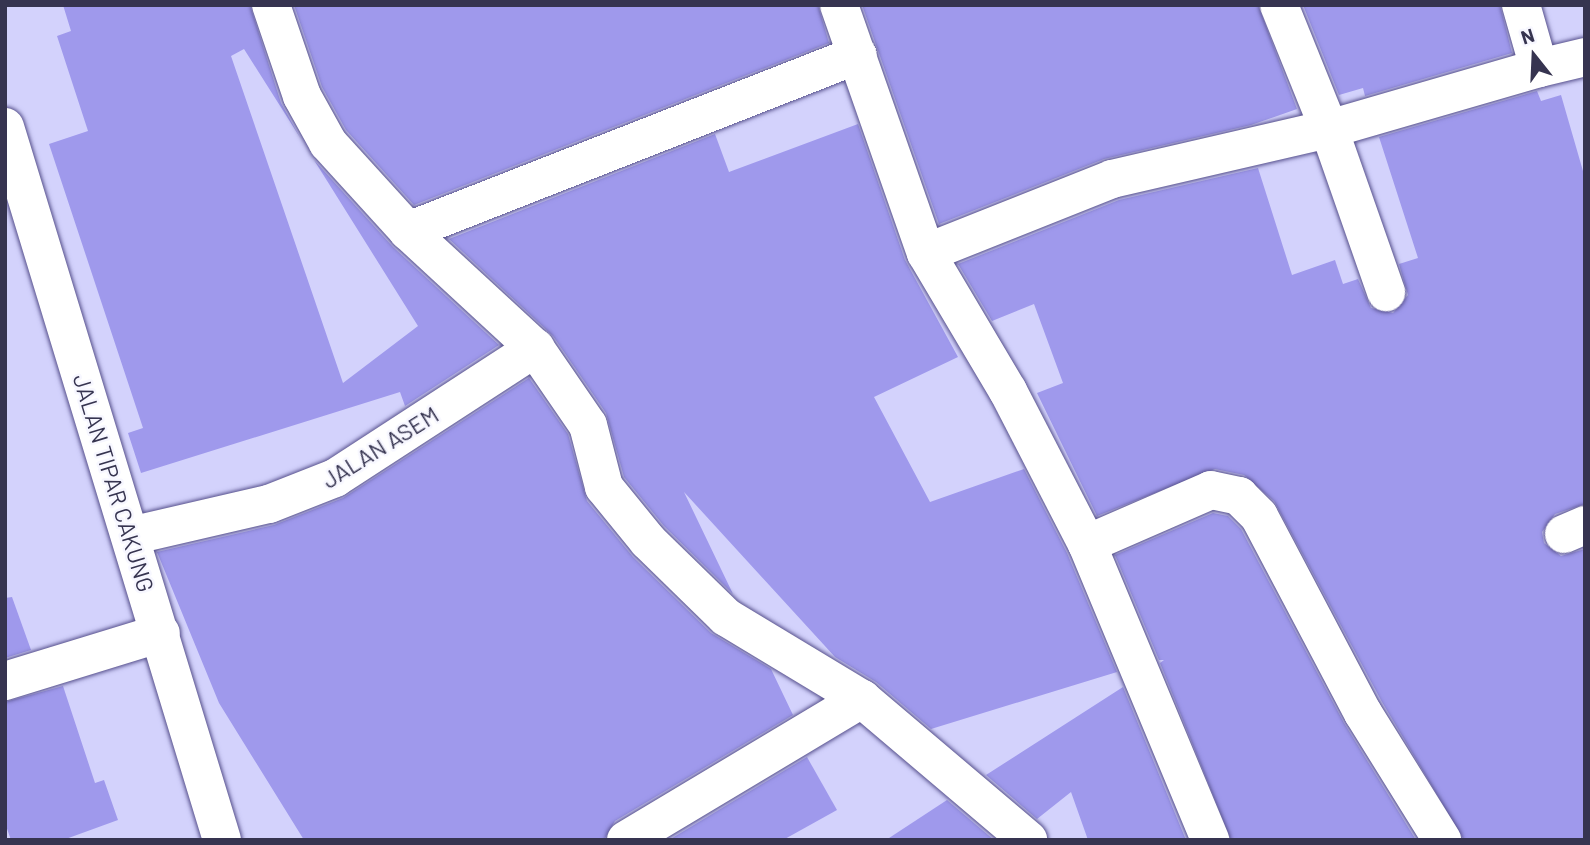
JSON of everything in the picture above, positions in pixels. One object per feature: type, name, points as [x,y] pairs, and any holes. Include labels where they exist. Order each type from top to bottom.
[{"type":"street","points":[[271,5],[302,96],[327,143],[408,231],[535,348],[588,425],[604,487],[649,541],[726,617],[862,699],[1028,840]]},
{"type":"street","points":[[839,5],[926,253],[1009,391],[1087,544],[1210,840]]},
{"type":"street","points":[[1279,5],[1329,129],[1386,292]]},
{"type":"street","points":[[1521,5],[1539,68]]},
{"type":"street","points":[[408,231],[858,55]]},
{"type":"street","points":[[926,253],[1112,179],[1329,129],[1585,57]]},
{"type":"street","name":"JALAN TIPAR CAKUNG","points":[[5,127],[222,840]]},
{"type":"street","name":"JALAN ASEM","points":[[130,536],[269,503],[335,478],[535,348]]},
{"type":"street","points":[[1087,544],[1211,490],[1240,496],[1259,516],[1363,713],[1442,840]]},
{"type":"street","points":[[5,681],[160,633]]},
{"type":"street","points":[[626,840],[862,699]]},
{"type":"building","points":[[63,5],[250,5],[281,103],[301,139],[244,49],[231,56],[343,383],[418,326],[314,160],[393,247],[499,345],[405,406],[400,392],[141,473],[128,433],[143,428],[49,144],[88,131],[57,36],[71,31]]},
{"type":"building","points":[[294,5],[818,5],[829,43],[414,205],[346,130],[322,87]]},
{"type":"building","points":[[862,5],[1258,5],[1297,109],[1251,125],[1104,159],[939,224]]},
{"type":"building","points":[[1303,5],[1500,5],[1512,53],[1365,96],[1363,88],[1339,95]]},
{"type":"building","points":[[1537,91],[1541,101],[1561,95],[1585,178],[1585,504],[1555,514],[1542,532],[1544,543],[1561,556],[1585,549],[1585,840],[1464,840],[1382,702],[1274,501],[1244,475],[1215,469],[1097,516],[1037,393],[1063,383],[1034,304],[992,321],[958,264],[1119,200],[1258,168],[1292,275],[1335,260],[1343,284],[1358,279],[1371,308],[1393,313],[1408,295],[1399,264],[1418,258],[1379,137]]},
{"type":"building","points":[[858,124],[905,260],[958,357],[874,397],[930,502],[1024,469],[1067,553],[1117,672],[931,729],[876,682],[835,657],[684,492],[733,594],[664,526],[624,477],[606,413],[553,336],[449,239],[715,134],[729,172]]},
{"type":"building","points":[[529,378],[568,434],[587,501],[633,557],[711,633],[771,669],[793,715],[615,821],[604,840],[304,840],[219,703],[157,552],[274,525],[343,498]]},
{"type":"building","points":[[1213,513],[1228,516],[1241,529],[1344,723],[1416,840],[1231,840],[1160,663],[1164,660],[1159,660],[1115,555]]},
{"type":"building","points":[[12,597],[31,650],[5,658],[5,598]]},
{"type":"building","points":[[63,686],[95,783],[104,780],[118,820],[63,840],[11,840],[5,823],[5,702]]},
{"type":"building","points":[[1123,687],[1186,840],[1088,840],[1071,792],[1037,819],[986,775]]},
{"type":"building","points":[[807,757],[837,810],[783,840],[669,840]]},
{"type":"building","points":[[947,800],[994,840],[886,840]]}]
